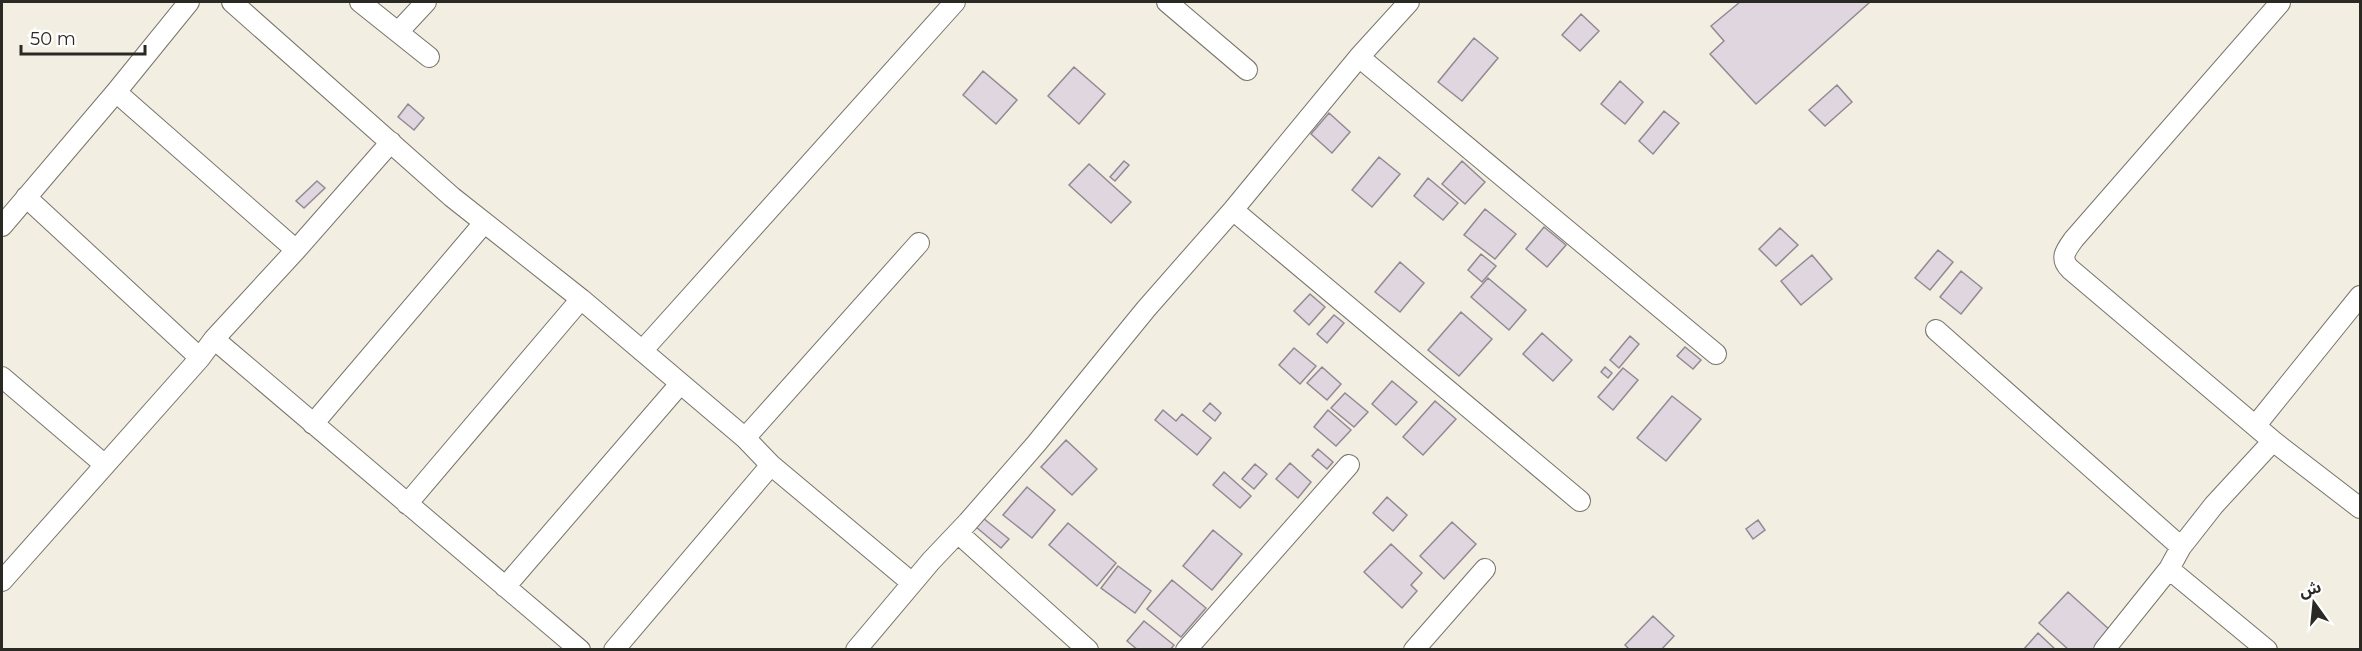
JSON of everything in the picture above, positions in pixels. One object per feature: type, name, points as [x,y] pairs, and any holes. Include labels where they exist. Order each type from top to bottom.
[{"type":"street","points":[[2,226],[189,2]]},
{"type":"street","points":[[232,2],[484,223],[581,299],[745,438],[771,465],[912,584]]},
{"type":"street","points":[[360,2],[429,57]]},
{"type":"street","points":[[398,32],[426,2]]},
{"type":"street","points":[[642,351],[955,2]]},
{"type":"street","points":[[1167,2],[1247,70]]},
{"type":"street","points":[[856,650],[1233,210],[1359,57],[1410,2]]},
{"type":"street","points":[[2280,3],[2074,240],[2063,254],[2063,259],[2070,268],[2273,441],[2359,505]]},
{"type":"street","points":[[1359,57],[1716,354]]},
{"type":"street","points":[[116,92],[296,250]]},
{"type":"street","points":[[4,574],[105,465],[200,358],[214,339],[391,142]]},
{"type":"street","points":[[26,197],[200,358]]},
{"type":"street","points":[[1233,210],[1580,501]]},
{"type":"street","points":[[313,424],[484,223]]},
{"type":"street","points":[[745,438],[919,243]]},
{"type":"street","points":[[2256,425],[2361,296]]},
{"type":"street","points":[[407,504],[581,299]]},
{"type":"street","points":[[1936,330],[2181,547]]},
{"type":"street","points":[[214,339],[580,650]]},
{"type":"street","points":[[2,377],[105,465]]},
{"type":"street","points":[[505,587],[680,384]]},
{"type":"street","points":[[2104,650],[2169,569],[2181,547],[2214,505],[2273,441]]},
{"type":"street","points":[[614,650],[771,465]]},
{"type":"street","points":[[1186,650],[1349,465]]},
{"type":"street","points":[[958,533],[1088,650]]},
{"type":"street","points":[[1414,650],[1485,569]]},
{"type":"street","points":[[2169,569],[2267,650]]},
{"type":"building","points":[[1740,2],[1870,2],[1756,104],[1710,54],[1724,41],[1711,26]]},
{"type":"building","points":[[1581,14],[1599,31],[1580,51],[1562,35]]},
{"type":"building","points":[[1474,38],[1498,58],[1462,101],[1438,82]]},
{"type":"building","points":[[1074,67],[1105,94],[1079,124],[1048,96]]},
{"type":"building","points":[[983,71],[1017,100],[996,124],[963,95]]},
{"type":"building","points":[[1620,81],[1643,102],[1625,124],[1601,104]]},
{"type":"building","points":[[1837,85],[1852,102],[1825,126],[1809,110]]},
{"type":"building","points":[[408,104],[424,118],[414,130],[398,117]]},
{"type":"building","points":[[1664,111],[1679,123],[1653,154],[1639,141]]},
{"type":"building","points":[[1329,113],[1350,132],[1332,153],[1311,134]]},
{"type":"building","points":[[1379,157],[1400,174],[1372,207],[1352,190]]},
{"type":"building","points":[[1124,161],[1129,165],[1115,181],[1110,177]]},
{"type":"building","points":[[1462,161],[1485,182],[1465,204],[1442,184]]},
{"type":"building","points":[[1089,164],[1131,202],[1111,223],[1069,185]]},
{"type":"building","points":[[1428,178],[1458,203],[1443,220],[1414,196]]},
{"type":"building","points":[[317,181],[325,188],[304,208],[296,201]]},
{"type":"building","points":[[1485,209],[1516,234],[1495,259],[1464,235]]},
{"type":"building","points":[[1544,227],[1566,245],[1547,267],[1526,249]]},
{"type":"building","points":[[1780,228],[1798,245],[1776,266],[1759,249]]},
{"type":"building","points":[[1938,250],[1953,262],[1930,290],[1915,278]]},
{"type":"building","points":[[1481,254],[1496,266],[1482,282],[1468,270]]},
{"type":"building","points":[[1812,255],[1832,279],[1801,305],[1781,281]]},
{"type":"building","points":[[1400,262],[1424,283],[1400,312],[1375,292]]},
{"type":"building","points":[[1961,271],[1982,288],[1961,314],[1940,297]]},
{"type":"building","points":[[1488,278],[1526,310],[1509,330],[1471,297]]},
{"type":"building","points":[[1310,294],[1325,307],[1309,325],[1294,311]]},
{"type":"building","points":[[1461,312],[1492,339],[1459,376],[1428,350]]},
{"type":"building","points":[[1334,315],[1344,323],[1327,343],[1317,334]]},
{"type":"building","points":[[1542,333],[1572,360],[1553,381],[1523,354]]},
{"type":"building","points":[[1630,336],[1639,344],[1619,368],[1610,360]]},
{"type":"building","points":[[1685,347],[1701,360],[1693,369],[1677,356]]},
{"type":"building","points":[[1294,348],[1316,366],[1300,384],[1279,365]]},
{"type":"building","points":[[1322,367],[1341,384],[1327,400],[1307,383]]},
{"type":"building","points":[[1605,367],[1612,373],[1608,378],[1601,372]]},
{"type":"building","points":[[1623,368],[1638,380],[1613,410],[1598,397]]},
{"type":"building","points":[[1392,381],[1417,402],[1396,425],[1372,404]]},
{"type":"building","points":[[1345,393],[1368,412],[1354,427],[1331,408]]},
{"type":"building","points":[[1672,396],[1701,419],[1666,461],[1637,438]]},
{"type":"building","points":[[1435,401],[1456,419],[1423,455],[1403,437]]},
{"type":"building","points":[[1210,403],[1221,413],[1215,421],[1203,411]]},
{"type":"building","points":[[1163,410],[1176,421],[1182,414],[1211,438],[1197,455],[1155,420]]},
{"type":"building","points":[[1328,410],[1351,430],[1336,446],[1314,427]]},
{"type":"building","points":[[1066,440],[1097,469],[1072,495],[1041,467]]},
{"type":"building","points":[[1318,449],[1333,462],[1327,469],[1312,456]]},
{"type":"building","points":[[1290,463],[1311,482],[1298,498],[1276,479]]},
{"type":"building","points":[[1255,464],[1267,474],[1254,489],[1242,479]]},
{"type":"building","points":[[1224,472],[1251,496],[1240,508],[1213,485]]},
{"type":"building","points":[[1027,487],[1055,510],[1032,538],[1003,515]]},
{"type":"building","points":[[1387,497],[1407,515],[1393,531],[1373,513]]},
{"type":"building","points":[[983,518],[1009,539],[1001,548],[976,527]]},
{"type":"building","points":[[1758,520],[1765,530],[1753,539],[1746,529]]},
{"type":"building","points":[[1452,522],[1476,544],[1444,579],[1420,556]]},
{"type":"building","points":[[1068,523],[1116,563],[1097,586],[1049,545]]},
{"type":"building","points":[[1213,530],[1242,554],[1212,590],[1183,566]]},
{"type":"building","points":[[1391,544],[1422,573],[1411,585],[1417,591],[1402,608],[1364,572]]},
{"type":"building","points":[[1118,566],[1151,591],[1135,613],[1101,588]]},
{"type":"building","points":[[1172,580],[1206,608],[1181,637],[1147,609]]},
{"type":"building","points":[[2068,592],[2111,631],[2094,650],[2069,650],[2039,623]]},
{"type":"building","points":[[1653,616],[1674,636],[1661,650],[1630,650],[1625,645]]},
{"type":"building","points":[[1144,621],[1174,645],[1170,650],[1138,650],[1127,641]]},
{"type":"building","points":[[2038,633],[2056,650],[2023,650]]}]
